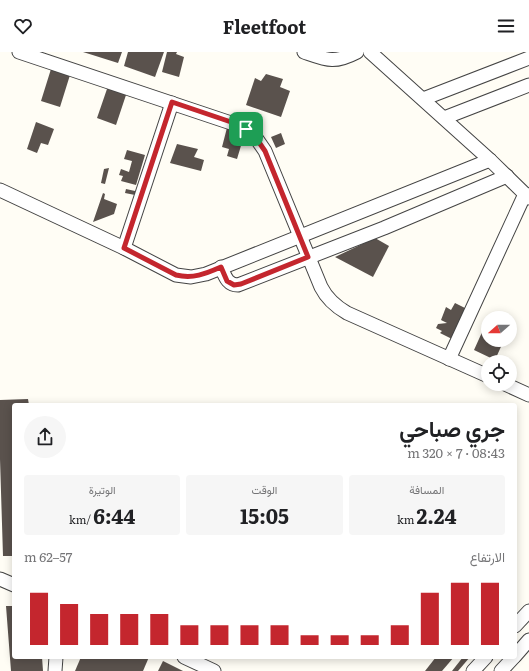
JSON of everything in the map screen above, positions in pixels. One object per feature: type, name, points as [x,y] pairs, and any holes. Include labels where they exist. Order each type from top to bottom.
[{"type":"street","points":[[19,52],[237,124],[246,129],[254,135],[265,151],[324,294],[334,305],[347,313],[481,373]]},
{"type":"street","points":[[304,52],[323,58],[337,60],[344,59],[357,52]]},
{"type":"street","points":[[370,52],[490,160],[527,196],[449,359]]},
{"type":"street","points":[[423,100],[529,58]]},
{"type":"street","points":[[444,118],[529,85]]},
{"type":"street","points":[[124,248],[172,102]]},
{"type":"street","points":[[0,190],[124,248],[176,275],[184,277],[199,276],[490,160]]},
{"type":"street","points":[[221,267],[227,281],[238,285],[384,228],[507,176]]},
{"type":"street","points":[[517,390],[529,395]]},
{"type":"street","points":[[0,579],[12,584]]},
{"type":"street","points":[[517,624],[529,611]]},
{"type":"street","points":[[517,653],[529,640]]},
{"type":"street","points":[[55,671],[56,659]]},
{"type":"street","points":[[189,659],[214,671]]},
{"type":"street","points":[[473,671],[484,659]]},
{"type":"street","points":[[501,671],[511,659]]},
{"type":"building","points":[[83,52],[122,52],[118,63]]},
{"type":"building","points":[[128,52],[164,52],[155,77],[124,66]]},
{"type":"building","points":[[167,52],[177,52],[176,54],[184,57],[179,77],[162,72]]},
{"type":"building","points":[[51,69],[70,75],[60,107],[41,101]]},
{"type":"building","points":[[266,74],[283,79],[280,87],[290,91],[281,117],[246,105],[255,78],[261,81]]},
{"type":"building","points":[[108,86],[127,92],[116,125],[97,118]]},
{"type":"building","points":[[36,122],[54,129],[48,145],[41,143],[37,153],[27,149]]},
{"type":"building","points":[[228,124],[246,129],[237,159],[227,156],[229,149],[222,147]]},
{"type":"building","points":[[281,133],[285,144],[276,148],[271,137]]},
{"type":"building","points":[[177,144],[198,149],[194,157],[204,160],[201,171],[170,163]]},
{"type":"building","points":[[127,150],[145,155],[136,185],[121,181],[123,176],[119,175],[121,169],[129,172],[132,161],[124,159]]},
{"type":"building","points":[[109,168],[105,184],[101,183],[104,169]]},
{"type":"building","points":[[126,189],[135,191],[135,195],[125,193]]},
{"type":"building","points":[[103,193],[105,194],[104,199],[117,204],[114,214],[93,222]]},
{"type":"building","points":[[375,238],[389,246],[373,277],[335,257]]},
{"type":"building","points":[[455,303],[469,310],[454,340],[440,333],[442,331],[436,328],[438,324],[447,323],[441,320],[446,307],[451,310]]},
{"type":"building","points":[[481,334],[481,347],[501,347],[497,355],[484,355],[474,350]]},
{"type":"building","points":[[28,399],[29,403],[12,403],[12,556],[3,556],[0,400]]},
{"type":"building","points":[[6,606],[12,606],[12,659],[42,659],[43,671],[11,671]]},
{"type":"building","points":[[80,659],[148,659],[143,671],[75,671]]},
{"type":"building","points":[[434,659],[452,659],[442,671],[425,671]]},
{"type":"building","points":[[461,659],[468,659],[458,671],[452,671]]},
{"type":"building","points":[[163,661],[183,671],[158,671]]},
{"type":"route","points":[[172,102],[237,124],[246,129],[254,135],[265,151],[308,257],[241,284],[234,285],[227,281],[221,267],[199,276],[184,277],[176,275],[124,248],[172,102]]}]
